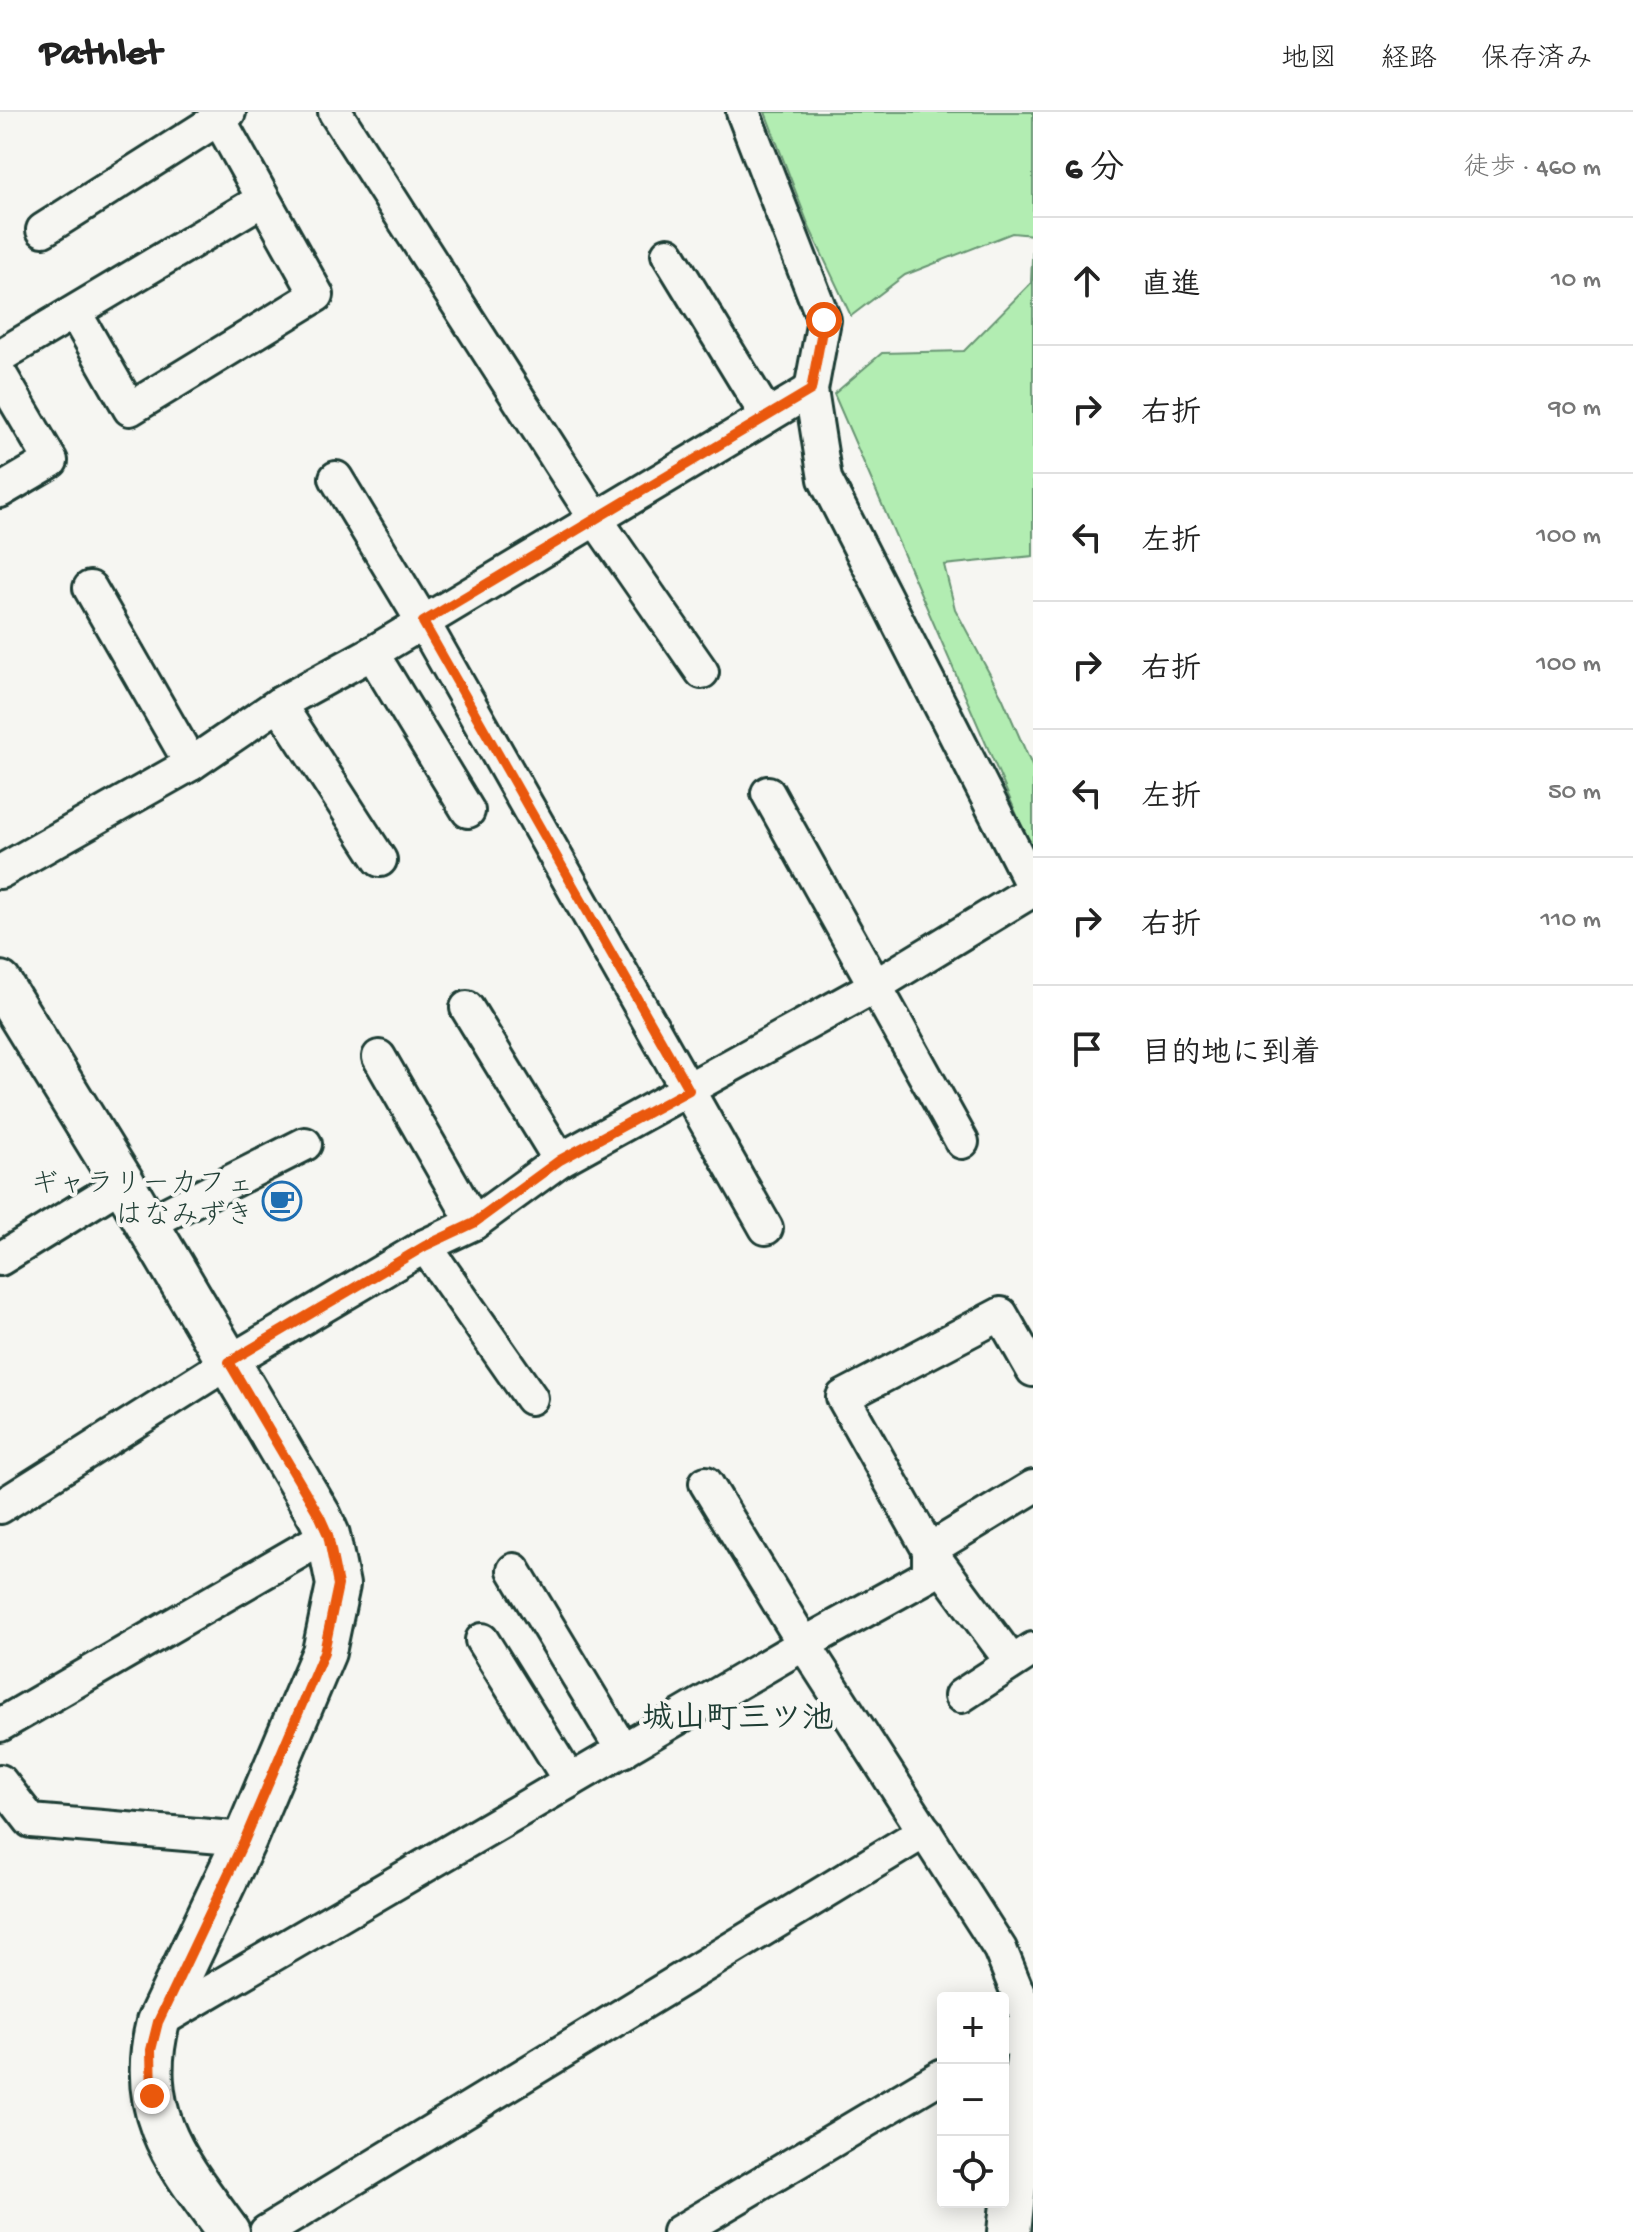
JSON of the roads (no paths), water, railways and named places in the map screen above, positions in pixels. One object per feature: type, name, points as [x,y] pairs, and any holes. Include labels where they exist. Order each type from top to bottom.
[{"type":"street","points":[[335,112],[595,518],[702,672]]},
{"type":"street","points":[[0,1507],[229,1362],[425,1246],[474,1223],[560,1160],[875,986],[1033,888],[825,479],[811,390],[824,320],[743,112]]},
{"type":"street","points":[[43,230],[221,114],[262,200],[317,295],[130,409],[75,313]]},
{"type":"street","points":[[0,356],[262,200]]},
{"type":"street","points":[[668,254],[767,416]]},
{"type":"street","points":[[0,374],[51,461],[0,491]]},
{"type":"street","points":[[0,872],[191,764],[279,704],[372,653],[811,390]]},
{"type":"street","points":[[336,478],[423,622],[766,1228]]},
{"type":"street","points":[[90,588],[191,764]]},
{"type":"street","points":[[372,653],[468,811]]},
{"type":"street","points":[[279,704],[380,860]]},
{"type":"street","points":[[768,793],[962,1142]]},
{"type":"street","points":[[0,983],[123,1183],[328,1535],[338,1585],[324,1652],[245,1839],[158,2022],[150,2071],[156,2116],[172,2156],[228,2232]]},
{"type":"street","points":[[467,1008],[560,1160]]},
{"type":"street","points":[[379,1057],[474,1223]]},
{"type":"street","points":[[147,1224],[305,1144]]},
{"type":"street","points":[[0,1259],[123,1183]]},
{"type":"street","points":[[425,1246],[531,1398]]},
{"type":"street","points":[[961,1696],[1022,1655],[929,1550],[843,1397],[1001,1314],[1033,1370]]},
{"type":"street","points":[[706,1483],[804,1644],[1000,1949],[1022,2025],[1009,2232]]},
{"type":"street","points":[[929,1550],[1033,1487]]},
{"type":"street","points":[[0,1725],[328,1535]]},
{"type":"street","points":[[158,2022],[804,1644],[929,1575],[929,1550]]},
{"type":"street","points":[[514,1570],[623,1751]]},
{"type":"street","points":[[482,1640],[570,1781]]},
{"type":"street","points":[[0,1781],[31,1821],[245,1839]]},
{"type":"street","points":[[266,2232],[925,1831]]},
{"type":"street","points":[[679,2232],[937,2079]]},
{"type":"place","name":"ギャラリーカフェ はなみずき","points":[[282,1201]]},
{"type":"district","name":"城山町三ツ池","points":[[738,1721]]}]
